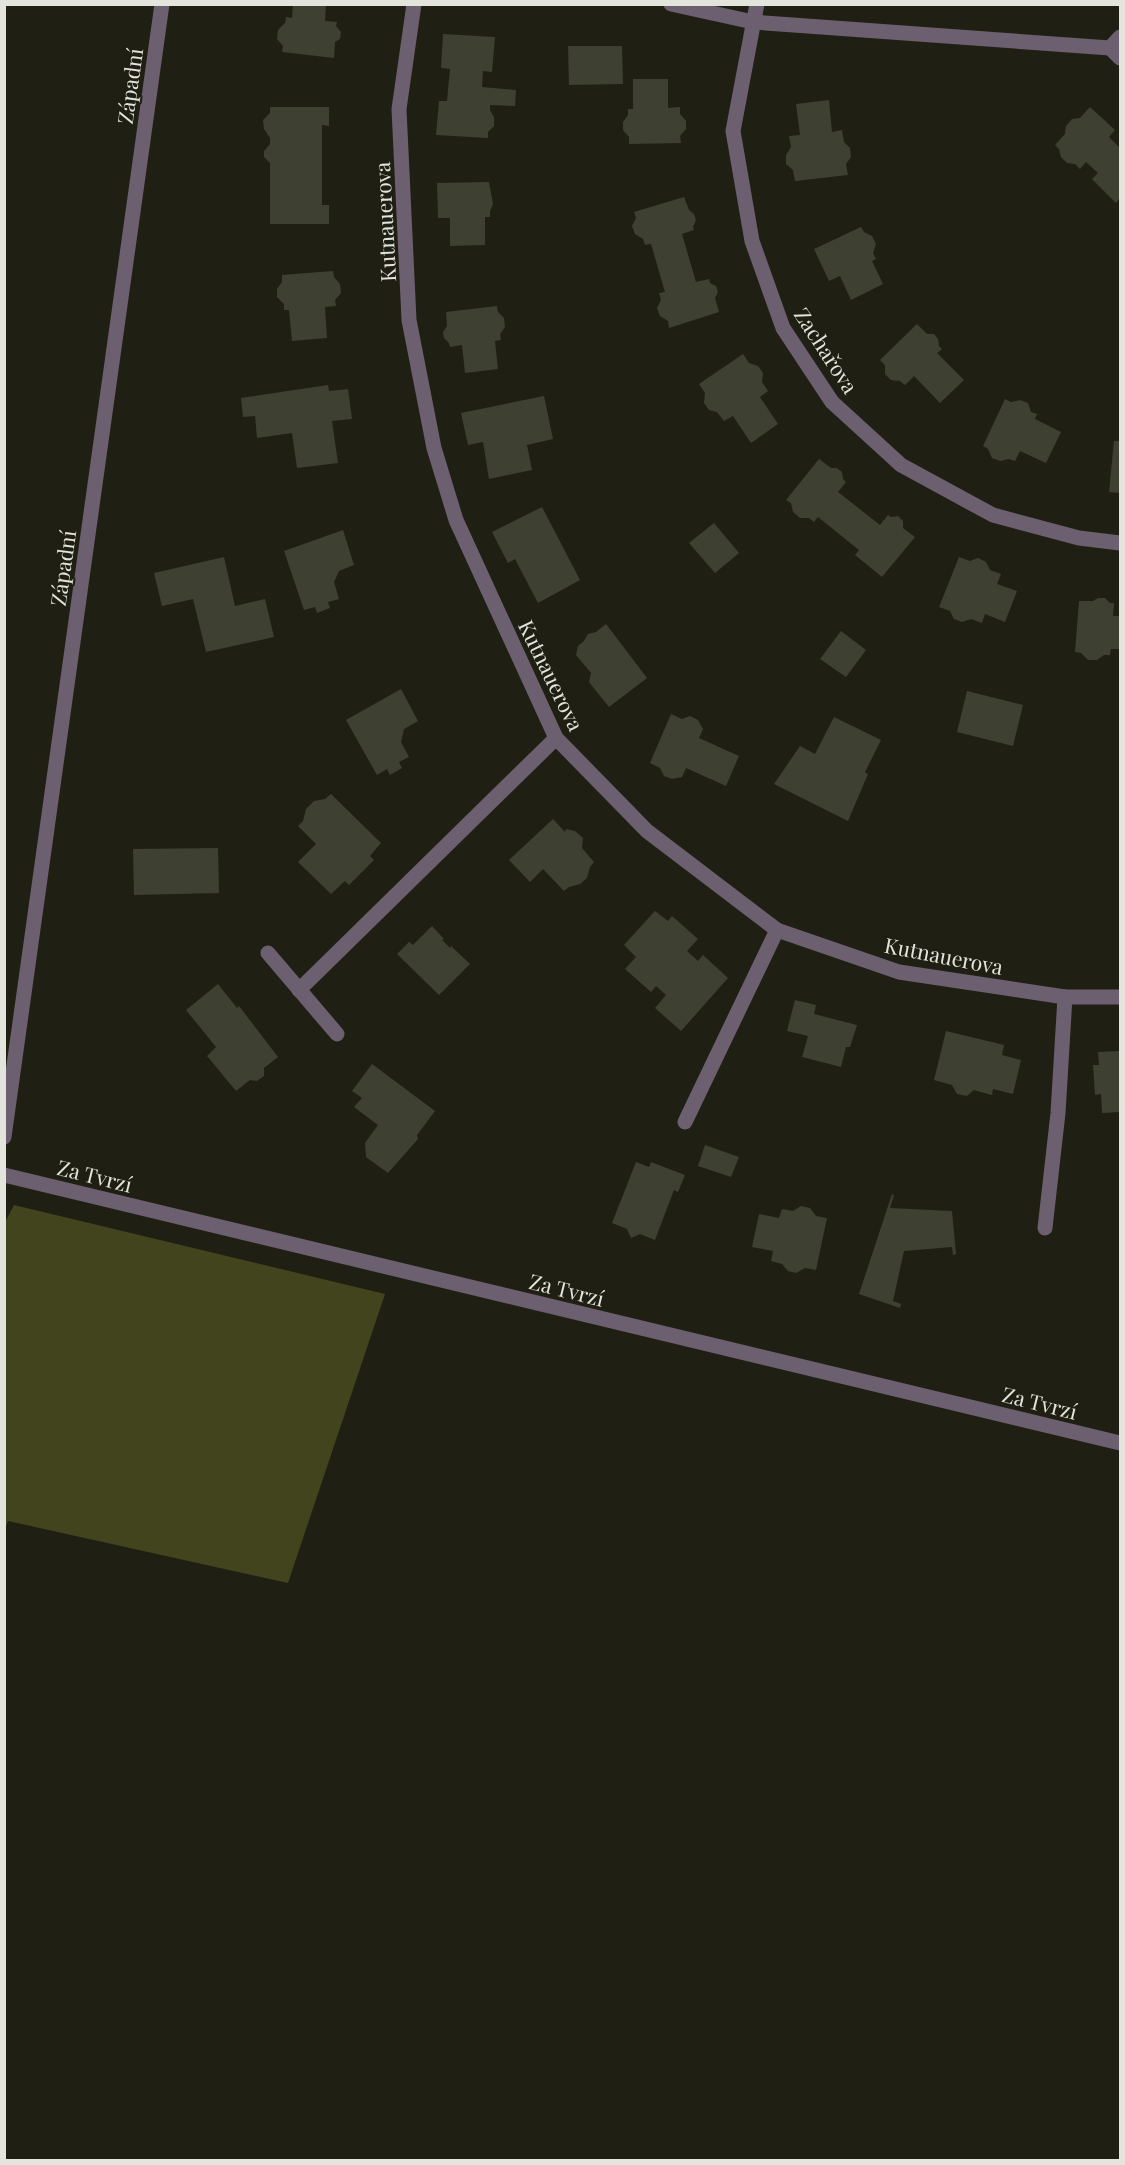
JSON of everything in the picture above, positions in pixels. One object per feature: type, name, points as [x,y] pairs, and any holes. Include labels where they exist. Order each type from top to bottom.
[{"type":"street","name":"Západní","points":[[4,1137],[162,4]]},
{"type":"street","name":"Kutnauerova","points":[[414,4],[399,109],[409,320],[434,448],[456,520],[556,738],[647,831],[777,930],[899,972],[1065,997],[1120,997]]},
{"type":"street","points":[[671,4],[753,22],[1117,48]]},
{"type":"street","name":"Zachařova","points":[[757,4],[733,131],[752,241],[783,328],[832,402],[901,465],[993,515],[1079,538],[1120,543]]},
{"type":"street","points":[[299,990],[556,738]]},
{"type":"street","points":[[685,1122],[777,930]]},
{"type":"street","points":[[268,953],[337,1034]]},
{"type":"street","points":[[1045,1228],[1058,1113],[1065,997]]},
{"type":"street","name":"Za Tvrzí","points":[[4,1175],[1120,1443]]},
{"type":"green space","points":[[14,1205],[385,1294],[288,1583],[8,1521],[5,1529],[4,1224]]},
{"type":"building","points":[[293,4],[326,4],[325,21],[337,22],[336,26],[341,32],[340,39],[335,42],[334,58],[282,52],[283,46],[277,39],[278,30],[285,23],[286,17],[292,18]]},
{"type":"building","points":[[443,34],[495,37],[492,72],[483,71],[482,87],[516,90],[515,106],[490,105],[494,126],[488,132],[488,138],[436,135],[439,101],[447,101],[450,69],[441,68]]},
{"type":"building","points":[[568,46],[622,46],[623,84],[569,85]]},
{"type":"building","points":[[633,79],[668,79],[668,108],[680,107],[680,114],[686,121],[686,129],[680,136],[681,143],[629,144],[629,137],[623,130],[623,122],[628,115],[628,109],[633,109]]},
{"type":"building","points":[[829,100],[832,132],[842,130],[844,142],[850,148],[851,157],[846,164],[848,175],[795,181],[793,170],[786,164],[786,155],[791,147],[789,136],[800,135],[796,104]]},
{"type":"building","points":[[270,107],[329,107],[329,126],[322,125],[322,205],[329,205],[329,224],[270,224],[270,163],[264,157],[264,151],[270,144],[270,138],[264,129],[263,120],[270,113]]},
{"type":"building","points":[[1090,107],[1115,130],[1109,137],[1120,148],[1120,198],[1116,203],[1092,179],[1098,173],[1086,162],[1080,169],[1075,164],[1067,163],[1055,145],[1065,134],[1066,126],[1072,119],[1080,118]]},
{"type":"building","points":[[489,182],[493,204],[490,217],[485,217],[485,245],[450,246],[450,218],[438,218],[437,183]]},
{"type":"building","points":[[684,197],[696,220],[694,230],[682,234],[696,282],[709,279],[710,283],[716,286],[718,292],[715,298],[719,312],[669,328],[668,321],[660,316],[657,308],[661,300],[659,293],[665,292],[651,244],[645,245],[643,239],[635,234],[632,226],[636,218],[634,212]]},
{"type":"building","points":[[861,227],[864,232],[872,236],[876,244],[873,253],[876,259],[872,261],[883,284],[851,300],[840,276],[829,281],[814,249]]},
{"type":"building","points":[[333,271],[334,277],[340,284],[341,293],[335,300],[336,306],[325,307],[327,338],[292,341],[289,310],[284,310],[284,304],[277,297],[282,275]]},
{"type":"building","points":[[497,306],[498,312],[504,318],[505,327],[500,334],[501,340],[495,341],[498,369],[465,373],[462,345],[450,347],[444,338],[443,332],[447,326],[446,312]]},
{"type":"building","points":[[917,324],[927,334],[934,334],[942,349],[937,353],[964,380],[940,403],[914,376],[905,385],[900,381],[891,380],[885,374],[885,365],[880,360]]},
{"type":"building","points":[[743,354],[749,363],[758,366],[763,373],[762,382],[768,391],[760,397],[778,424],[751,443],[733,416],[724,421],[717,412],[709,410],[704,403],[705,393],[699,384]]},
{"type":"building","points":[[328,385],[329,391],[348,389],[352,419],[332,421],[338,463],[297,468],[292,433],[257,438],[255,416],[243,417],[241,398]]},
{"type":"building","points":[[544,396],[553,439],[527,445],[532,470],[489,479],[483,442],[468,445],[461,413]]},
{"type":"building","points":[[1005,399],[1011,402],[1020,400],[1028,403],[1031,412],[1037,414],[1035,419],[1061,432],[1046,463],[1020,451],[1015,461],[1009,459],[1000,461],[992,458],[988,449],[983,446]]},
{"type":"building","points":[[1114,441],[1120,441],[1120,493],[1109,492]]},
{"type":"building","points":[[819,459],[831,468],[837,468],[842,472],[846,482],[838,492],[880,525],[888,515],[898,516],[903,521],[903,528],[915,537],[882,577],[855,555],[859,550],[818,517],[814,522],[809,518],[800,518],[793,512],[791,503],[786,500]]},
{"type":"building","points":[[542,507],[580,580],[538,603],[515,559],[508,563],[492,532]]},
{"type":"building","points":[[714,523],[739,553],[715,573],[689,543]]},
{"type":"building","points":[[343,530],[354,565],[339,571],[334,582],[339,599],[328,602],[330,608],[317,613],[315,607],[304,610],[284,551]]},
{"type":"building","points":[[224,557],[235,606],[265,599],[274,637],[206,652],[193,599],[162,606],[154,573]]},
{"type":"building","points":[[959,557],[970,561],[978,558],[986,562],[990,570],[1001,574],[997,584],[1017,591],[1005,622],[985,614],[982,623],[971,619],[962,622],[954,619],[950,611],[939,607]]},
{"type":"building","points":[[1105,598],[1110,603],[1114,603],[1113,616],[1120,616],[1120,649],[1111,649],[1110,655],[1104,655],[1097,660],[1088,660],[1081,653],[1075,652],[1079,601],[1093,601]]},
{"type":"building","points":[[606,624],[647,678],[609,707],[589,682],[591,673],[576,655],[578,646],[588,634],[596,632]]},
{"type":"building","points":[[841,631],[866,650],[846,677],[820,659]]},
{"type":"building","points":[[401,689],[418,721],[404,729],[401,742],[409,757],[399,762],[402,768],[390,775],[387,769],[377,775],[346,720]]},
{"type":"building","points":[[967,691],[1023,705],[1013,746],[957,732]]},
{"type":"building","points":[[671,714],[682,719],[690,716],[698,720],[703,729],[699,738],[739,756],[726,786],[686,768],[682,777],[672,779],[664,776],[660,768],[650,763]]},
{"type":"building","points":[[834,717],[881,740],[865,772],[868,774],[848,821],[774,784],[800,746],[815,754]]},
{"type":"building","points":[[331,794],[381,843],[370,856],[374,860],[349,885],[345,881],[331,894],[298,862],[316,844],[298,826],[303,821],[306,809],[314,801],[325,799]]},
{"type":"building","points":[[553,819],[565,832],[566,829],[575,831],[583,838],[582,848],[594,862],[587,878],[564,891],[543,869],[530,882],[509,860]]},
{"type":"building","points":[[218,848],[219,893],[134,895],[133,849]]},
{"type":"building","points":[[655,911],[668,921],[672,916],[698,939],[687,951],[698,961],[703,955],[728,978],[681,1031],[655,1008],[666,995],[656,986],[651,992],[625,969],[636,957],[624,945]]},
{"type":"building","points":[[432,926],[450,948],[451,946],[470,964],[439,995],[397,954],[409,942],[413,945]]},
{"type":"building","points":[[218,984],[237,1008],[239,1006],[278,1057],[264,1068],[264,1076],[257,1081],[250,1080],[236,1091],[207,1056],[216,1047],[186,1010]]},
{"type":"building","points":[[795,1000],[816,1005],[814,1014],[857,1025],[850,1047],[846,1047],[841,1067],[802,1057],[808,1036],[787,1031]]},
{"type":"building","points":[[946,1031],[1004,1045],[1002,1055],[1021,1060],[1013,1094],[993,1089],[992,1095],[974,1090],[967,1096],[957,1094],[952,1085],[934,1080]]},
{"type":"building","points":[[1120,1051],[1120,1112],[1102,1113],[1101,1094],[1095,1095],[1093,1065],[1099,1065],[1098,1052]]},
{"type":"building","points":[[372,1064],[435,1111],[417,1135],[418,1139],[388,1173],[366,1157],[365,1143],[378,1125],[354,1107],[362,1098],[352,1091]]},
{"type":"building","points":[[705,1145],[739,1157],[731,1177],[698,1166]]},
{"type":"building","points":[[636,1162],[649,1167],[651,1162],[685,1175],[678,1192],[674,1190],[655,1240],[640,1234],[631,1238],[627,1229],[612,1223]]},
{"type":"building","points":[[892,1194],[894,1195],[890,1208],[952,1211],[956,1254],[953,1255],[952,1247],[904,1251],[893,1301],[901,1304],[900,1308],[859,1294]]},
{"type":"building","points":[[801,1206],[810,1208],[816,1216],[827,1218],[816,1270],[805,1268],[796,1273],[788,1271],[782,1264],[771,1261],[773,1251],[752,1247],[759,1214],[779,1218],[782,1209],[793,1211]]}]
